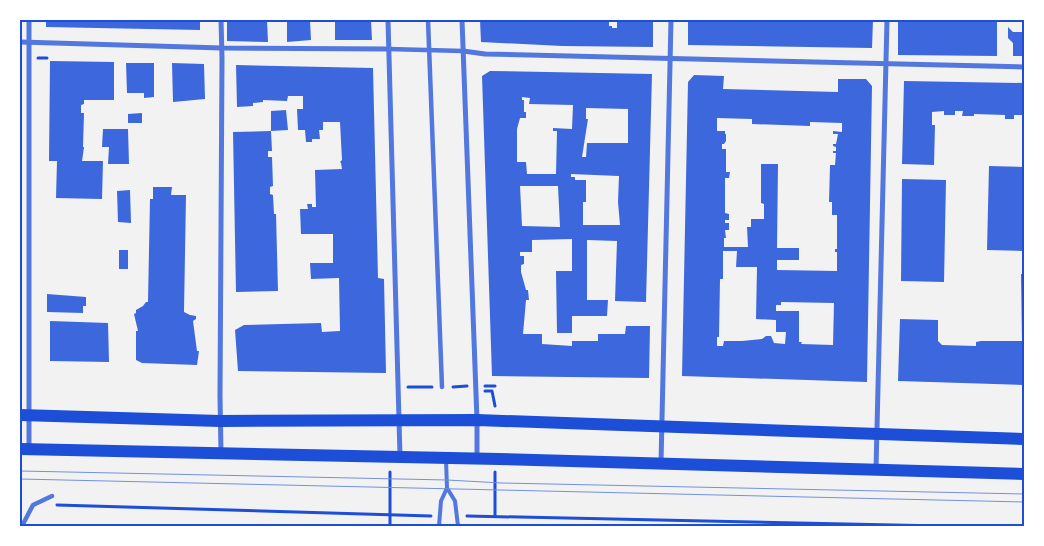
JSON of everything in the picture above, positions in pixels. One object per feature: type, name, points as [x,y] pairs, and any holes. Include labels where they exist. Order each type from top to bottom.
[{"type":"main road","points":[[24,415],[220,421],[477,420],[1024,439]]},
{"type":"main road","points":[[25,449],[400,456],[1024,474]]},
{"type":"street","points":[[25,449],[29,20]]},
{"type":"street","points":[[220,20],[222,48],[221,452]]},
{"type":"street","points":[[388,20],[400,456]]},
{"type":"street","points":[[428,20],[442,387]]},
{"type":"street","points":[[462,20],[477,458]]},
{"type":"street","points":[[662,463],[671,20]]},
{"type":"street","points":[[876,469],[887,20]]},
{"type":"street","points":[[20,42],[222,48],[430,50],[485,54],[1024,67]]},
{"type":"street","points":[[22,526],[33,505],[52,496]]},
{"type":"lane","points":[[446,458],[447,488],[455,501],[458,526]]},
{"type":"lane","points":[[439,526],[440,501],[447,488]]},
{"type":"path","points":[[390,526],[391,487]]},
{"type":"path","points":[[33,505],[440,516]]},
{"type":"path","points":[[457,516],[942,526]]},
{"type":"path","points":[[685,520],[685,526]]},
{"type":"building","points":[[46,20],[200,20],[200,30],[46,27]]},
{"type":"building","points":[[227,20],[267,20],[268,42],[227,41]]},
{"type":"building","points":[[287,20],[310,20],[311,40],[287,42]]},
{"type":"building","points":[[335,20],[371,20],[372,40],[335,40]]},
{"type":"building","points":[[480,20],[609,20],[609,26],[617,28],[617,20],[626,22],[627,20],[653,20],[653,47],[562,46],[481,42]]},
{"type":"building","points":[[688,20],[873,20],[872,48],[688,45]]},
{"type":"building","points":[[898,20],[997,20],[997,56],[898,55]]},
{"type":"building","points":[[1008,27],[1013,32],[1024,32],[1024,56],[1013,56],[1013,43],[1008,38]]},
{"type":"building","points":[[50,61],[114,62],[114,100],[84,100],[84,104],[81,105],[81,113],[84,113],[82,161],[103,161],[102,199],[56,198],[57,161],[49,161]]},
{"type":"building","points":[[126,63],[154,63],[154,97],[144,98],[144,93],[127,93]]},
{"type":"building","points":[[172,63],[204,64],[205,99],[173,102]]},
{"type":"building","points":[[236,65],[373,68],[378,278],[384,279],[386,373],[238,371],[235,330],[244,325],[321,323],[322,332],[340,331],[339,278],[311,279],[310,263],[333,263],[333,234],[301,234],[300,209],[308,209],[307,204],[312,204],[312,207],[316,207],[315,170],[342,169],[340,162],[342,160],[340,122],[323,122],[323,130],[319,130],[320,139],[312,139],[312,142],[306,142],[305,130],[298,130],[297,109],[303,109],[303,96],[288,96],[287,101],[263,100],[263,102],[253,103],[253,106],[237,107]]},
{"type":"building","points":[[490,71],[652,74],[646,302],[615,301],[617,241],[587,240],[587,300],[608,300],[607,316],[572,316],[572,333],[557,333],[556,271],[572,271],[572,239],[532,240],[532,252],[520,252],[520,256],[524,256],[521,272],[526,290],[528,290],[529,300],[526,300],[523,334],[542,334],[542,344],[572,346],[572,341],[598,341],[598,334],[625,334],[626,326],[650,326],[649,378],[492,376],[482,76]],"holes":[[[522,97],[530,98],[529,104],[573,105],[572,129],[553,128],[553,131],[557,131],[556,174],[527,174],[526,162],[517,162],[517,129],[520,118],[526,118],[524,100],[522,100]],[[586,108],[628,109],[628,143],[587,143],[586,157],[582,157],[588,119],[586,119]],[[571,174],[619,176],[618,202],[620,225],[583,225],[583,202],[586,202],[586,180],[575,180],[575,177],[571,177]],[[520,186],[558,186],[560,227],[522,226]]]},
{"type":"building","points":[[694,75],[724,76],[723,89],[838,92],[838,79],[866,79],[872,86],[867,382],[682,376],[688,82]],"holes":[[[717,118],[752,119],[752,124],[810,126],[810,122],[842,123],[842,132],[833,131],[833,134],[838,134],[836,144],[833,144],[836,147],[836,151],[833,151],[833,153],[836,153],[835,165],[830,165],[829,202],[832,202],[832,215],[837,215],[837,249],[835,249],[835,252],[837,252],[837,271],[777,270],[777,260],[799,260],[799,248],[777,248],[778,164],[761,164],[761,203],[764,204],[764,219],[751,219],[751,227],[747,227],[748,247],[724,247],[725,230],[729,230],[729,223],[725,223],[725,220],[729,220],[729,214],[725,213],[725,178],[729,178],[730,172],[726,172],[726,149],[722,149],[722,144],[726,141],[726,134],[725,131],[717,131]],[[723,251],[737,251],[736,267],[757,267],[756,319],[776,320],[776,332],[786,332],[785,344],[774,343],[771,336],[766,336],[762,339],[724,341],[723,346],[717,346],[717,337],[719,337],[720,279],[723,279]],[[781,302],[834,303],[833,345],[801,344],[802,342],[799,342],[799,311],[776,311],[776,305],[781,305]]]},
{"type":"building","points":[[904,81],[1024,83],[1024,115],[1014,115],[1014,119],[1005,119],[1005,115],[974,114],[974,116],[962,116],[963,111],[955,111],[955,115],[944,115],[944,111],[932,112],[932,125],[935,125],[934,165],[902,164]]},
{"type":"building","points":[[286,110],[288,130],[271,131],[271,111]]},
{"type":"building","points":[[142,113],[142,123],[128,123],[128,114]]},
{"type":"building","points":[[103,129],[128,129],[129,164],[108,164],[109,147],[102,147]]},
{"type":"building","points":[[271,131],[272,151],[268,151],[268,157],[272,157],[273,186],[270,187],[270,194],[273,195],[274,214],[276,214],[278,291],[236,292],[233,132]]},
{"type":"building","points":[[989,166],[1024,167],[1024,251],[987,250]]},
{"type":"building","points":[[902,179],[946,180],[944,282],[901,281]]},
{"type":"building","points":[[153,187],[172,187],[171,195],[186,195],[184,312],[196,316],[196,319],[193,321],[197,351],[199,351],[197,365],[142,363],[136,360],[136,331],[138,331],[134,314],[136,310],[148,302],[150,199],[153,199]]},
{"type":"building","points":[[130,190],[131,223],[118,222],[117,191]]},
{"type":"building","points":[[119,250],[128,250],[128,269],[119,269]]},
{"type":"building","points":[[1021,274],[1024,274],[1024,385],[898,381],[900,319],[938,320],[938,341],[942,345],[976,346],[976,342],[981,341],[1022,341]]},
{"type":"building","points":[[47,294],[86,297],[86,306],[83,306],[83,313],[47,312]]},
{"type":"building","points":[[50,321],[108,323],[109,362],[50,361]]},
{"type":"tram line","points":[[20,471],[1024,494]]},
{"type":"tram line","points":[[20,479],[1024,502]]}]
